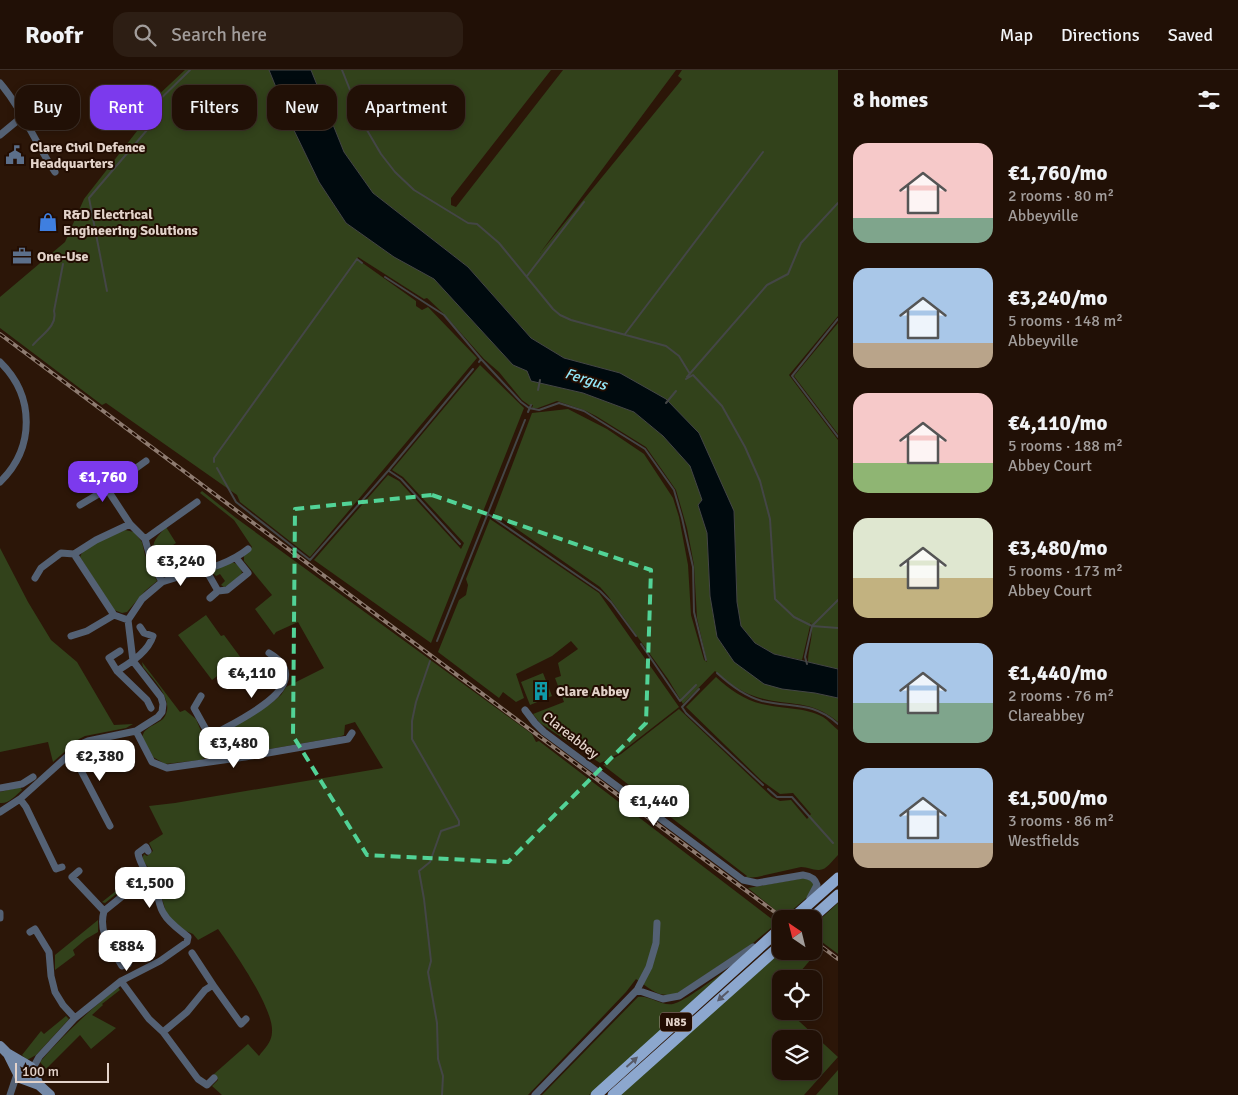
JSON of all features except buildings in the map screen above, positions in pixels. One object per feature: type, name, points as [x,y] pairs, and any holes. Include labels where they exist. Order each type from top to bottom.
[{"type":"main road","points":[[801,910],[816,895],[838,878]]},
{"type":"main road","points":[[821,910],[834,898]]},
{"type":"main road","name":"N85","points":[[596,1095],[754,948],[772,935]]},
{"type":"main road","name":"N85","points":[[613,1095],[772,953]]},
{"type":"main road","points":[[4,1050],[24,1072],[50,1095]]},
{"type":"street","points":[[0,83],[15,102]]},
{"type":"street","points":[[0,135],[15,123]]},
{"type":"street","points":[[31,130],[55,172]]},
{"type":"street","points":[[0,362],[18,386],[24,407],[27,430],[22,452],[16,464],[0,482]]},
{"type":"street","points":[[80,505],[107,489],[146,461]]},
{"type":"street","points":[[92,470],[130,524],[145,538],[151,560],[162,582]]},
{"type":"street","points":[[145,538],[197,502]]},
{"type":"street","points":[[35,578],[41,568],[62,553],[74,554],[96,540],[130,524]]},
{"type":"street","points":[[0,812],[20,799],[80,744],[136,731],[158,717],[162,712],[163,704],[161,697],[133,661],[128,620],[142,599],[162,582],[186,573],[206,570],[236,558],[248,549]]},
{"type":"street","points":[[74,554],[114,615],[128,620]]},
{"type":"street","points":[[210,598],[218,591],[228,590],[248,573],[236,558]]},
{"type":"street","points":[[206,570],[218,591]]},
{"type":"street","points":[[71,636],[86,632],[114,615]]},
{"type":"street","points":[[117,671],[133,661],[151,644],[153,636],[144,633],[140,627]]},
{"type":"street","points":[[120,651],[109,658],[117,671],[147,700],[151,708]]},
{"type":"street","points":[[209,735],[218,732],[265,704],[284,686],[287,675],[284,666],[269,653]]},
{"type":"street","points":[[201,696],[194,708],[209,735],[214,761]]},
{"type":"street","name":"Clareabbey","points":[[525,710],[544,732],[743,880],[757,883],[810,876],[816,881],[816,895]]},
{"type":"street","points":[[136,731],[152,762],[167,768],[348,739],[352,733]]},
{"type":"street","points":[[243,746],[245,757]]},
{"type":"street","points":[[69,755],[76,761],[110,826]]},
{"type":"street","points":[[0,788],[22,784],[33,777]]},
{"type":"street","points":[[20,799],[26,806],[56,869],[62,867]]},
{"type":"street","points":[[148,851],[146,847],[138,853],[147,872],[148,882]]},
{"type":"street","points":[[78,871],[72,877],[104,911]]},
{"type":"street","points":[[11,1092],[24,1072],[75,1018],[121,981],[188,942],[188,937],[164,915],[157,891],[148,882],[135,886],[104,911],[101,922],[106,938],[122,966],[128,964]]},
{"type":"street","points":[[797,910],[816,895]]},
{"type":"street","points":[[0,913],[0,918]]},
{"type":"street","points":[[535,1095],[637,990],[649,967],[656,943],[657,923]]},
{"type":"street","points":[[30,932],[35,929],[49,952],[51,976],[55,992],[63,1005],[75,1018]]},
{"type":"street","points":[[637,990],[663,999],[679,996],[754,948],[772,931]]},
{"type":"street","points":[[192,952],[241,1024],[246,1019]]},
{"type":"street","points":[[121,981],[148,1019],[163,1032],[198,1079],[207,1085],[214,1078]]},
{"type":"street","points":[[163,1032],[187,1012],[205,990],[213,985]]},
{"type":"highlighted area","points":[[432,495],[651,570],[646,723],[508,862],[367,855],[293,736],[295,509]]},
{"type":"green space","points":[[185,70],[269,70],[275,85],[267,85],[267,130],[294,130],[319,182],[346,223],[394,257],[434,279],[513,365],[527,371],[531,381],[583,393],[634,412],[663,436],[690,466],[702,500],[698,505],[707,533],[710,596],[717,637],[734,662],[815,693],[838,698],[838,722],[817,709],[766,700],[749,694],[733,685],[715,671],[683,704],[668,679],[600,587],[494,513],[532,413],[568,409],[607,429],[644,454],[673,498],[679,517],[688,565],[691,615],[704,660],[707,662],[697,618],[694,565],[687,528],[676,490],[646,447],[584,410],[557,401],[538,408],[532,408],[533,405],[529,405],[522,400],[499,372],[484,359],[427,298],[424,299],[358,257],[357,259],[416,301],[416,306],[422,310],[428,307],[477,358],[310,557],[240,502],[237,495],[106,403],[102,405],[0,328],[0,297],[65,242],[84,199],[137,130],[162,130],[162,92]]},
{"type":"green space","points":[[311,70],[551,70],[451,198],[451,205],[456,207],[563,70],[676,70],[540,253],[679,83],[682,79],[678,76],[682,70],[838,70],[838,316],[789,375],[838,440],[838,669],[808,662],[812,632],[811,622],[802,660],[774,654],[755,643],[741,626],[737,602],[734,511],[620,373],[564,358],[531,338],[468,267],[373,193],[344,152],[335,130],[337,130],[337,85],[317,85]]},
{"type":"green space","points":[[838,323],[838,434],[794,376]]},
{"type":"green space","points":[[480,365],[524,408],[431,643],[314,560],[388,475],[399,481],[461,549],[464,543],[403,477],[392,470]]},
{"type":"green space","points":[[202,491],[236,518],[532,734],[536,742],[539,741],[772,919],[772,927],[753,943],[676,994],[659,994],[636,979],[626,992],[528,1095],[222,1095],[212,1086],[218,1080],[214,1074],[248,1044],[259,1056],[271,1039],[271,1022],[260,994],[218,929],[198,940],[193,934],[186,931],[167,916],[160,891],[151,878],[150,870],[142,859],[144,854],[147,856],[153,851],[149,843],[163,834],[149,806],[383,768],[355,722],[345,725],[344,735],[339,737],[253,752],[248,749],[245,740],[240,741],[241,749],[238,753],[223,756],[217,751],[215,739],[221,734],[269,705],[281,695],[286,687],[324,668],[298,622],[276,632],[274,635],[255,609],[272,595],[244,561],[244,556],[252,547],[234,520],[200,493]]},
{"type":"green space","points":[[490,519],[599,593],[679,707],[620,753],[600,763],[540,723],[533,714],[564,702],[555,678],[561,676],[558,663],[578,649],[571,641],[552,656],[516,674],[524,698],[516,702],[503,692],[499,698],[438,652],[459,600],[466,595],[468,585],[466,579]]},
{"type":"green space","points":[[166,527],[176,543],[155,557],[154,543]]},
{"type":"green space","points":[[125,530],[134,532],[142,542],[145,555],[157,581],[145,591],[127,612],[122,613],[114,610],[80,557],[93,543]]},
{"type":"green space","points":[[0,548],[28,602],[51,640],[77,662],[114,725],[133,724],[126,728],[85,736],[53,762],[48,742],[0,752]]},
{"type":"green space","points":[[231,562],[241,569],[242,573],[230,585],[224,587],[221,585],[225,581],[220,574],[216,576],[213,573],[214,570]]},
{"type":"green space","points":[[206,615],[221,636],[224,635],[241,658],[212,680],[178,635]]},
{"type":"green space","points":[[142,662],[180,712],[185,710],[196,719],[209,750],[205,758],[165,764],[153,757],[142,737],[146,730],[163,719],[167,712],[167,705],[162,691],[143,667]]},
{"type":"green space","points":[[543,673],[552,696],[530,705],[521,682]]},
{"type":"green space","points":[[716,677],[732,690],[749,700],[770,706],[816,714],[825,718],[838,730],[838,855],[824,869],[816,870],[801,867],[745,878],[747,876],[603,765],[621,754],[679,709],[772,797],[780,801],[791,800],[807,819],[811,814],[793,793],[780,794],[762,781],[686,707]]},
{"type":"green space","points":[[20,787],[22,790],[12,799],[0,803],[0,792]]},
{"type":"green space","points":[[141,871],[143,875],[141,880],[105,903],[102,902]]},
{"type":"green space","points":[[804,878],[813,881],[814,885],[811,894],[792,910],[775,910],[748,888]]},
{"type":"green space","points":[[838,903],[838,954],[822,942],[822,918]]},
{"type":"green space","points":[[98,920],[98,932],[73,950],[75,955],[55,970],[55,955]]},
{"type":"green space","points":[[772,960],[810,960],[802,970],[772,970],[772,1020],[798,1020],[809,1030],[772,1030],[772,1080],[817,1080],[804,1095],[620,1095]]},
{"type":"green space","points":[[727,970],[589,1095],[542,1095],[638,997],[673,1004],[692,994]]},
{"type":"green space","points":[[118,987],[120,990],[102,1004],[92,1015],[116,1028],[91,1049],[80,1035],[46,1069],[40,1062],[97,1004]]},
{"type":"green space","points":[[66,1016],[69,1019],[36,1055],[27,1060],[22,1055],[41,1031],[44,1034]]},
{"type":"green space","points":[[822,1042],[838,1057],[822,1075]]},
{"type":"green space","points":[[838,1070],[838,1095],[816,1095]]},
{"type":"water","points":[[269,70],[311,70],[317,85],[275,85]]},
{"type":"water","name":"Fergus","points":[[294,130],[335,130],[344,152],[373,193],[468,267],[531,338],[564,358],[620,373],[666,399],[699,433],[734,511],[737,602],[741,626],[755,643],[774,654],[838,669],[838,698],[782,689],[764,684],[734,662],[717,637],[710,596],[707,533],[698,505],[702,500],[690,466],[663,436],[634,412],[583,393],[531,381],[527,371],[513,365],[434,279],[394,257],[346,223],[319,182]]},
{"type":"waterway","points":[[162,97],[190,70]]},
{"type":"waterway","points":[[342,70],[364,125],[381,154],[395,172],[414,190],[468,223],[477,224],[499,243],[560,315],[571,320],[666,346],[679,356],[690,374]]},
{"type":"waterway","points":[[107,291],[89,198],[147,130]]},
{"type":"waterway","points":[[625,334],[763,152]]},
{"type":"waterway","points":[[527,276],[584,202]]},
{"type":"waterway","points":[[687,377],[767,285],[788,274],[801,243],[838,203]]},
{"type":"waterway","points":[[214,462],[214,458],[357,259],[362,263]]},
{"type":"waterway","points":[[33,345],[54,321],[54,311],[63,264]]},
{"type":"waterway","points":[[385,277],[444,315],[481,359]]},
{"type":"waterway","points":[[838,319],[792,376],[838,437]]},
{"type":"waterway","points":[[479,362],[481,359],[521,402],[529,408],[539,410],[559,403],[584,411],[645,449],[674,490],[693,567],[694,612],[706,660]]},
{"type":"waterway","points":[[217,468],[236,502],[310,560],[388,471],[473,369]]},
{"type":"waterway","points":[[686,379],[693,375],[722,406],[745,447],[760,481],[770,519],[775,599],[794,617],[812,626],[805,657],[807,664]]},
{"type":"waterway","points":[[538,390],[540,380]]},
{"type":"waterway","points":[[666,403],[676,391]]},
{"type":"waterway","points":[[528,412],[531,405]]},
{"type":"waterway","points":[[437,641],[525,420]]},
{"type":"waterway","points":[[389,471],[401,479],[460,544]]},
{"type":"waterway","points":[[488,514],[600,591],[611,602],[636,636]]},
{"type":"waterway","points":[[813,625],[838,600]]},
{"type":"waterway","points":[[812,626],[838,628]]},
{"type":"waterway","points":[[641,644],[680,701],[696,685]]},
{"type":"waterway","points":[[430,661],[416,702],[412,721],[412,739],[459,821],[459,825],[441,831],[430,862],[419,871],[431,961],[428,972],[437,1023],[438,1059],[443,1076],[442,1095]]},
{"type":"waterway","points":[[717,673],[738,690],[755,699],[811,708],[838,724]]},
{"type":"waterway","points":[[699,689],[682,707],[686,713],[763,785]]},
{"type":"waterway","points":[[768,789],[777,797],[792,797],[833,843]]},
{"type":"railway","points":[[0,334],[772,910]]},
{"type":"railway","points":[[822,947],[838,959]]},
{"type":"place","name":"Clare Civil Defence Headquarters","points":[[15,155]]},
{"type":"place","name":"R&D Electrical Engineering Solutions","points":[[48,222]]},
{"type":"place","name":"One-Use","points":[[22,256]]},
{"type":"place","name":"Clare Abbey","points":[[541,691]]}]
